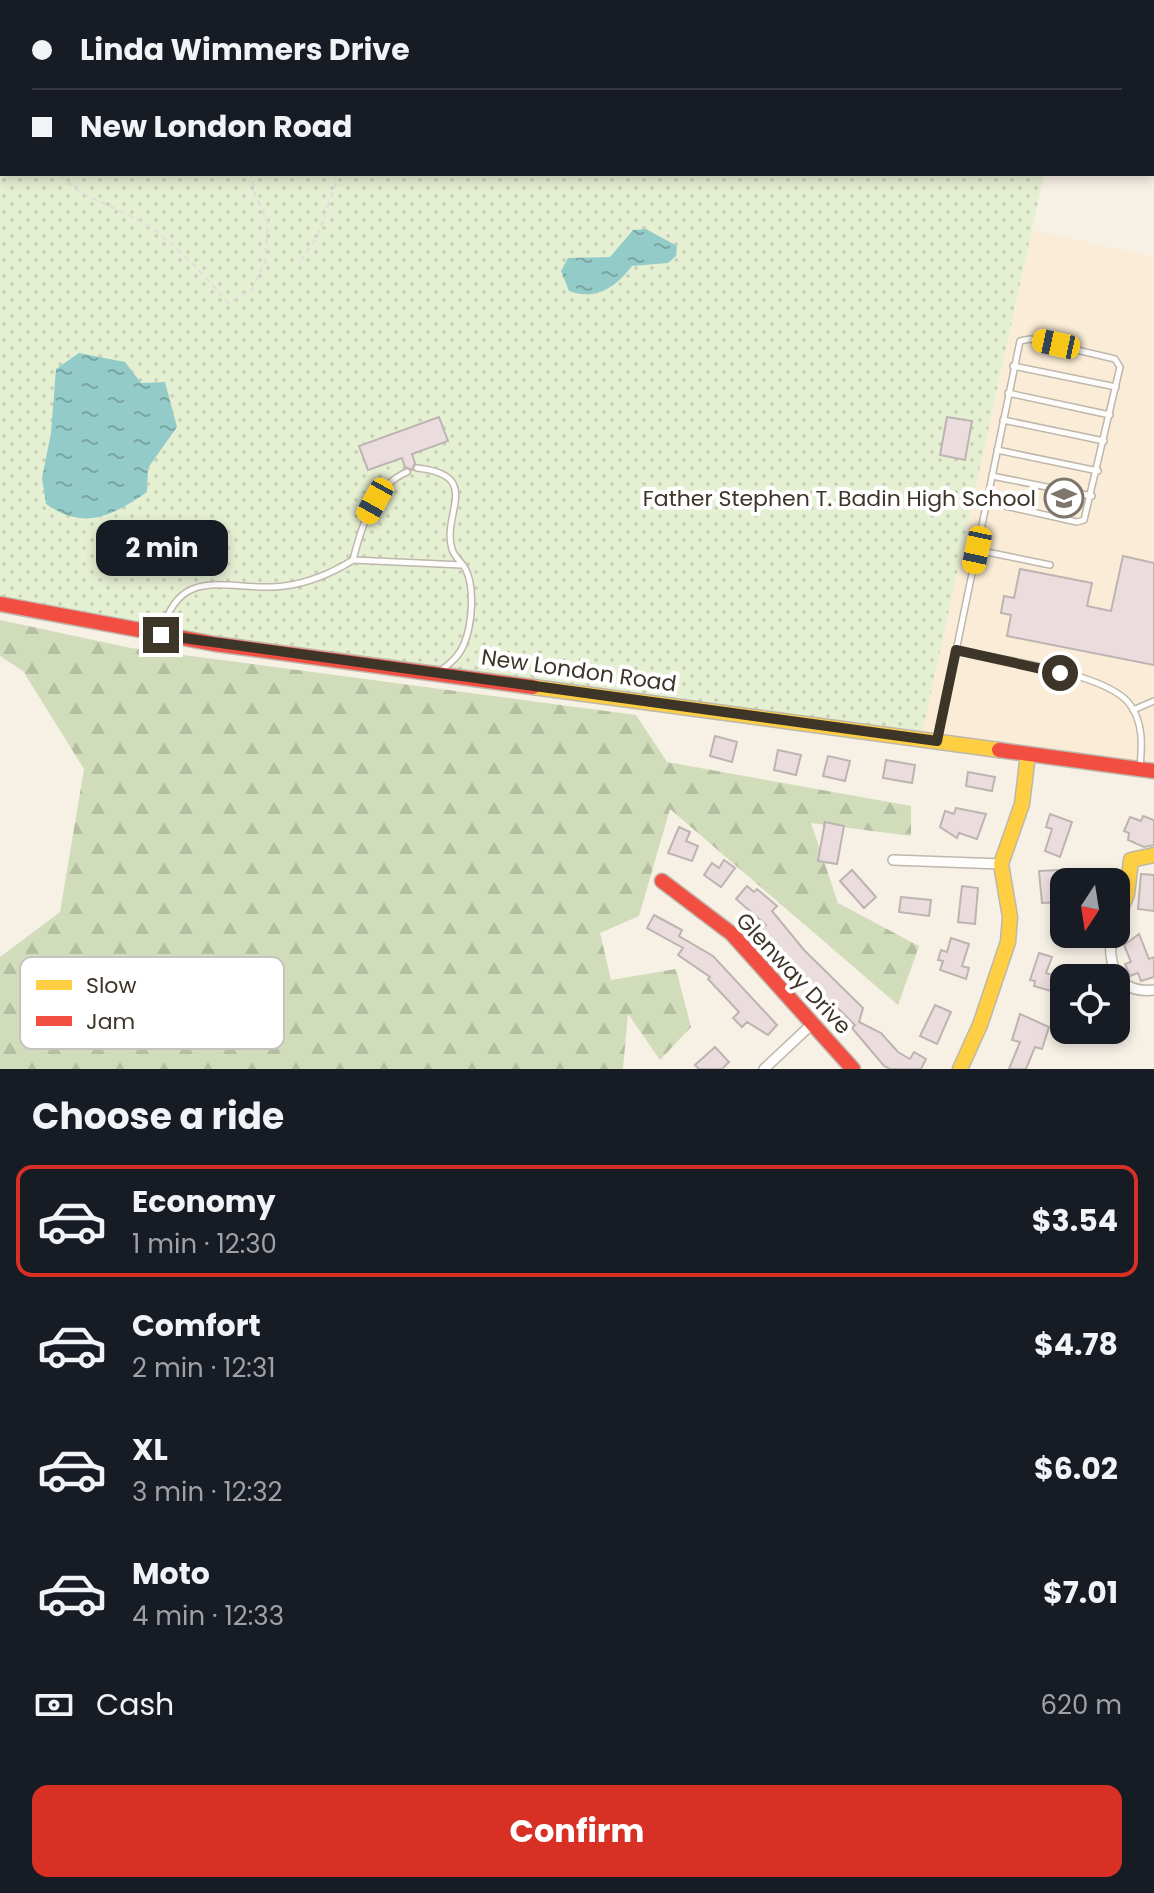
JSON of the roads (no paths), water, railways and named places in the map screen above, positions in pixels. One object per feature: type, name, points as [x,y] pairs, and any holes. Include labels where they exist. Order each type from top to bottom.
[{"type":"street","name":"New London Road","points":[[0,604],[252,649],[1147,770]]},
{"type":"street","points":[[960,1069],[980,1025],[1008,942],[1010,917],[1001,864],[1022,804],[1028,754]]},
{"type":"street","points":[[1130,868],[1131,860],[1154,855]]},
{"type":"street","points":[[893,860],[1001,864]]},
{"type":"street","name":"Glenway Drive","points":[[662,881],[732,934],[853,1069]]},
{"type":"street","points":[[1111,948],[1112,971],[1123,984],[1139,991],[1154,990]]},
{"type":"street","points":[[764,1069],[812,1024]]},
{"type":"lane","points":[[937,741],[1020,341],[1043,342],[1115,359],[1120,367],[1088,514],[1077,522],[987,502]]},
{"type":"lane","points":[[1013,366],[1116,387]]},
{"type":"lane","points":[[1008,393],[1110,415]]},
{"type":"lane","points":[[1003,420],[1104,441]]},
{"type":"lane","points":[[997,450],[1098,471]]},
{"type":"lane","points":[[417,468],[433,470],[452,481],[456,491],[452,549],[471,587],[465,643],[457,657],[438,673]]},
{"type":"lane","points":[[353,560],[362,526],[375,501],[384,488],[407,472]]},
{"type":"lane","points":[[992,476],[1092,496]]},
{"type":"lane","points":[[977,550],[1050,565]]},
{"type":"lane","points":[[161,635],[178,600],[188,590],[203,584],[284,586],[329,575],[353,560],[462,565]]},
{"type":"lane","points":[[956,650],[1100,683],[1127,701],[1133,710],[1147,770]]},
{"type":"lane","points":[[1133,710],[1154,701]]},
{"type":"water","points":[[646,229],[677,246],[676,256],[668,263],[632,266],[612,286],[597,293],[569,291],[561,271],[568,258],[610,257],[633,230]]},
{"type":"water","points":[[79,353],[125,362],[141,383],[165,382],[177,427],[148,468],[147,492],[122,508],[86,518],[73,517],[46,504],[42,478],[51,433],[56,369]]},
{"type":"place","name":"Father Stephen T. Badin High School","points":[[1064,498]]}]
